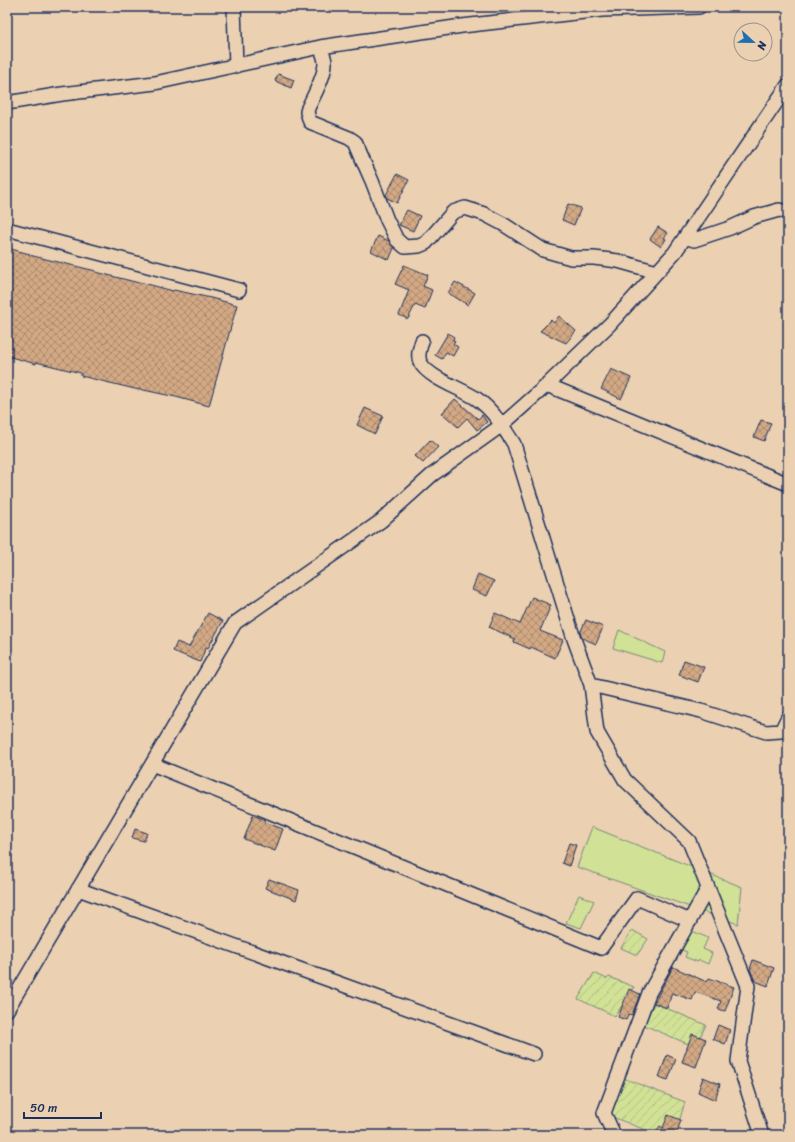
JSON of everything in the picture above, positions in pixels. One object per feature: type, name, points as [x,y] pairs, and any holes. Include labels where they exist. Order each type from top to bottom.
[{"type":"street","points":[[234,7],[236,66]]},
{"type":"street","points":[[7,103],[62,94],[155,83],[320,47],[462,26],[602,10],[699,7]]},
{"type":"street","points":[[320,47],[325,63],[324,72],[308,108],[307,112],[310,122],[345,136],[355,142],[387,220],[398,240],[405,247],[419,246],[426,243],[454,212],[465,208],[484,214],[503,224],[543,250],[571,258],[594,258],[618,261],[657,272]]},
{"type":"street","points":[[7,1010],[234,623],[381,521],[432,475],[502,425],[547,385],[610,324],[675,252],[788,85]]},
{"type":"street","points":[[685,237],[694,240],[730,228],[754,217],[778,210],[788,212]]},
{"type":"street","points":[[7,229],[239,290]]},
{"type":"street","points":[[422,341],[419,353],[420,362],[428,370],[448,384],[477,399],[502,425],[514,444],[574,639],[591,685],[597,732],[625,780],[689,841],[748,986],[738,1061],[762,1135]]},
{"type":"street","points":[[547,385],[788,484]]},
{"type":"street","points":[[591,685],[701,711],[766,732],[781,731],[788,717]]},
{"type":"street","points":[[152,764],[601,948],[637,898],[690,921]]},
{"type":"street","points":[[614,1135],[604,1113],[650,993],[708,888]]},
{"type":"street","points":[[78,889],[534,1054]]},
{"type":"green space","points":[[619,630],[665,652],[662,663],[613,648]]},
{"type":"green space","points":[[592,827],[742,887],[738,924],[577,867]]},
{"type":"green space","points":[[579,895],[594,901],[581,928],[566,923]]},
{"type":"green space","points":[[632,930],[648,939],[637,955],[621,948]]},
{"type":"green space","points":[[690,930],[708,938],[703,949],[712,953],[708,964],[699,960],[698,962],[685,957],[687,952],[682,950]]},
{"type":"green space","points":[[594,973],[607,979],[609,977],[634,987],[615,1016],[578,999]]},
{"type":"green space","points":[[654,1003],[706,1025],[695,1047],[644,1025]]},
{"type":"green space","points":[[623,1078],[685,1102],[675,1135],[658,1135],[610,1116]]},
{"type":"building","points":[[278,74],[294,80],[291,88],[275,81]]},
{"type":"building","points":[[397,174],[409,180],[397,203],[387,198],[386,195]]},
{"type":"building","points":[[568,204],[581,208],[574,225],[562,220]]},
{"type":"building","points":[[407,210],[420,216],[413,231],[399,225]]},
{"type":"building","points":[[658,227],[668,233],[664,238],[666,239],[661,247],[650,239]]},
{"type":"building","points":[[378,236],[389,241],[394,248],[389,260],[371,251]]},
{"type":"building","points":[[7,248],[139,283],[237,305],[209,406],[176,397],[81,376],[81,373],[36,362],[36,364],[7,356]]},
{"type":"building","points":[[404,265],[428,275],[423,286],[432,290],[425,309],[415,305],[408,319],[399,315],[409,290],[395,284]]},
{"type":"building","points":[[455,282],[475,293],[468,305],[448,293]]},
{"type":"building","points":[[559,316],[576,331],[566,343],[540,331],[551,320],[554,323]]},
{"type":"building","points":[[448,333],[454,337],[453,340],[455,341],[453,344],[458,347],[453,356],[446,352],[442,359],[435,355]]},
{"type":"building","points":[[611,369],[631,378],[621,399],[601,389]]},
{"type":"building","points":[[455,399],[478,419],[482,415],[487,422],[477,430],[467,418],[458,427],[442,413]]},
{"type":"building","points":[[365,408],[383,416],[375,434],[357,425]]},
{"type":"building","points":[[761,420],[771,423],[764,441],[754,437]]},
{"type":"building","points":[[430,440],[438,447],[423,463],[415,456]]},
{"type":"building","points":[[478,574],[494,581],[487,596],[472,590]]},
{"type":"building","points":[[532,597],[551,605],[540,631],[563,640],[555,658],[531,647],[530,649],[514,642],[515,639],[489,627],[495,613],[520,624]]},
{"type":"building","points":[[208,613],[223,621],[208,648],[206,647],[200,662],[173,651],[177,642],[189,647]]},
{"type":"building","points":[[586,620],[603,627],[596,644],[582,638],[580,633]]},
{"type":"building","points":[[684,660],[704,667],[698,682],[679,675]]},
{"type":"building","points":[[253,815],[265,820],[264,822],[283,829],[275,851],[244,839]]},
{"type":"building","points":[[135,829],[147,833],[144,841],[132,838]]},
{"type":"building","points":[[569,843],[576,845],[569,866],[562,863]]},
{"type":"building","points":[[269,879],[299,890],[296,900],[265,888]]},
{"type":"building","points":[[753,960],[774,968],[768,986],[755,981],[750,969]]},
{"type":"building","points":[[673,967],[707,982],[709,978],[734,987],[725,1011],[718,1009],[721,1001],[695,992],[692,1000],[672,993],[667,1008],[654,1003]]},
{"type":"building","points":[[629,989],[640,994],[632,1015],[629,1014],[626,1020],[618,1017]]},
{"type":"building","points":[[718,1025],[730,1030],[725,1044],[713,1039]]},
{"type":"building","points":[[692,1034],[706,1039],[696,1067],[682,1062]]},
{"type":"building","points":[[667,1055],[676,1059],[668,1080],[659,1077]]},
{"type":"building","points":[[703,1077],[720,1084],[715,1100],[698,1092]]},
{"type":"building","points":[[668,1115],[681,1120],[676,1135],[654,1135],[660,1126],[663,1128]]}]
